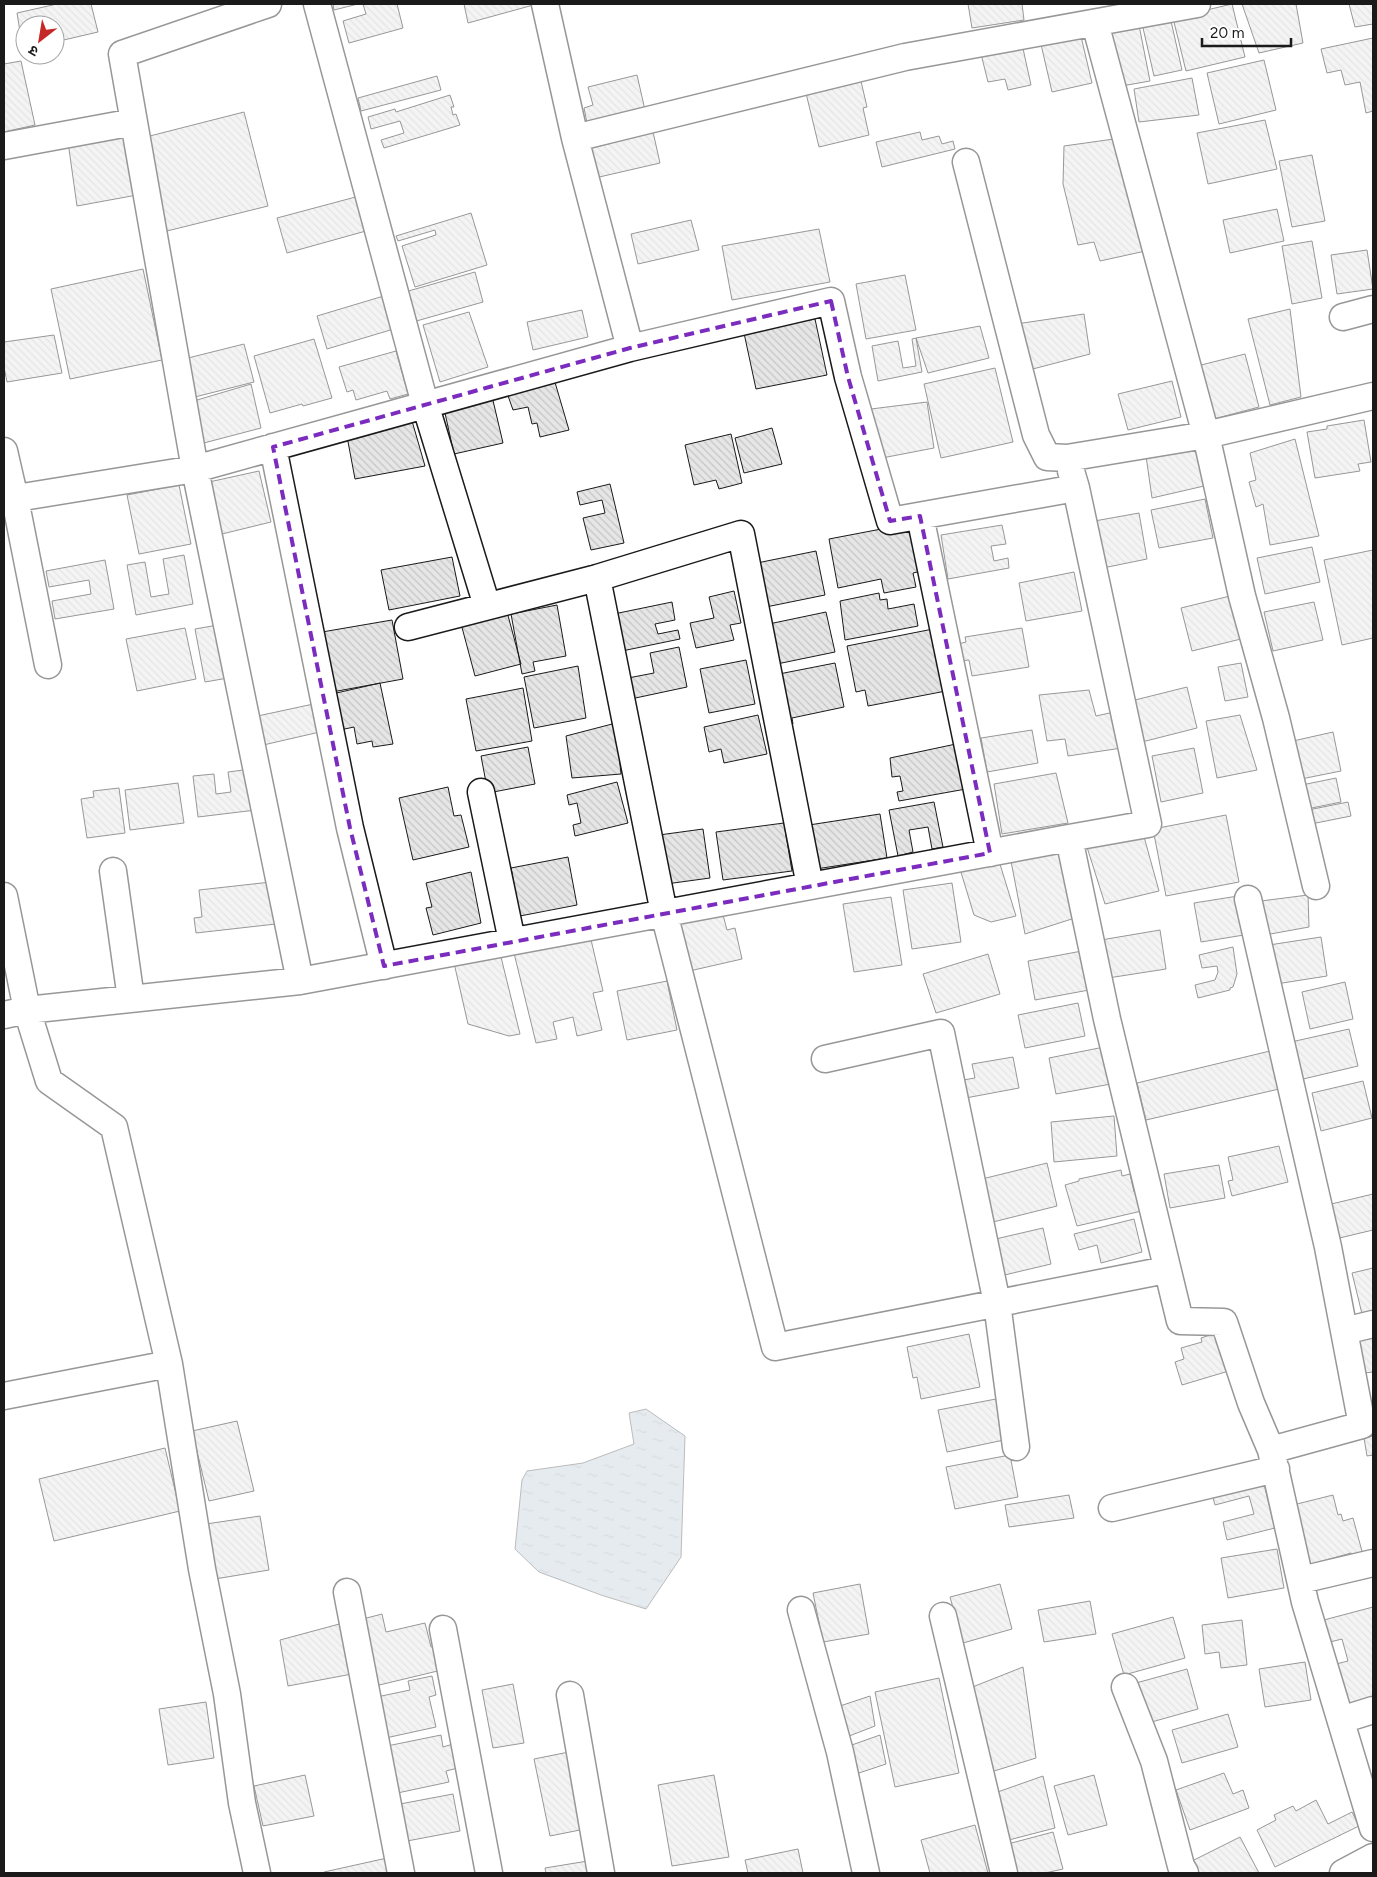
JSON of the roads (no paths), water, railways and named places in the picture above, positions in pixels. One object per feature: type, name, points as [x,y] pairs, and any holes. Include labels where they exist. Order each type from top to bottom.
[{"type":"street","points":[[268,4],[122,54],[195,469],[300,981]]},
{"type":"street","points":[[317,4],[425,404],[487,606]]},
{"type":"street","points":[[545,4],[575,138],[630,348]]},
{"type":"street","points":[[575,138],[905,57],[1197,4]]},
{"type":"street","points":[[1095,23],[1206,435],[1242,596],[1276,718],[1316,886]]},
{"type":"street","points":[[4,146],[134,122]]},
{"type":"street","points":[[966,162],[1036,435],[1047,457],[1067,458],[1206,435],[1373,396]]},
{"type":"street","points":[[10,500],[195,469],[630,348],[831,301],[848,377],[890,521],[1076,488]]},
{"type":"street","points":[[1343,317],[1373,309]]},
{"type":"street","points":[[272,447],[350,828],[384,966]]},
{"type":"street","points":[[4,451],[10,500],[48,665]]},
{"type":"street","points":[[15,1013],[300,981],[1148,824],[1076,488],[1067,458]]},
{"type":"street","points":[[920,516],[990,853]]},
{"type":"street","points":[[408,627],[597,578],[741,534],[810,886]]},
{"type":"street","points":[[597,578],[664,913],[775,1347],[1166,1270]]},
{"type":"street","points":[[481,792],[512,941]]},
{"type":"street","points":[[1069,838],[1107,1018],[1166,1270],[1180,1321],[1224,1322],[1251,1403],[1273,1459],[1306,1602],[1373,1828]]},
{"type":"street","points":[[113,871],[131,999]]},
{"type":"street","points":[[4,896],[15,1013],[49,1081],[114,1127],[169,1364],[202,1569],[227,1694],[242,1803],[256,1873]]},
{"type":"street","points":[[1112,1508],[1273,1459],[1362,1425],[1302,1129],[1248,900]]},
{"type":"street","points":[[825,1059],[941,1033],[997,1303],[1016,1447]]},
{"type":"street","points":[[1344,1331],[1373,1324]]},
{"type":"street","points":[[4,1396],[169,1364]]},
{"type":"street","points":[[1301,1580],[1373,1563]]},
{"type":"street","points":[[347,1592],[401,1873]]},
{"type":"street","points":[[801,1610],[840,1752],[866,1873]]},
{"type":"street","points":[[943,1616],[1004,1873]]},
{"type":"street","points":[[443,1629],[489,1873]]},
{"type":"street","points":[[1125,1687],[1154,1761],[1181,1866],[1185,1873]]},
{"type":"street","points":[[570,1695],[601,1873]]},
{"type":"street","points":[[1341,1720],[1373,1710]]},
{"type":"street","points":[[1343,1873],[1373,1858]]},
{"type":"water","points":[[646,1409],[685,1436],[681,1557],[646,1609],[539,1572],[515,1549],[522,1480],[527,1471],[583,1463],[634,1444],[629,1413]]}]
